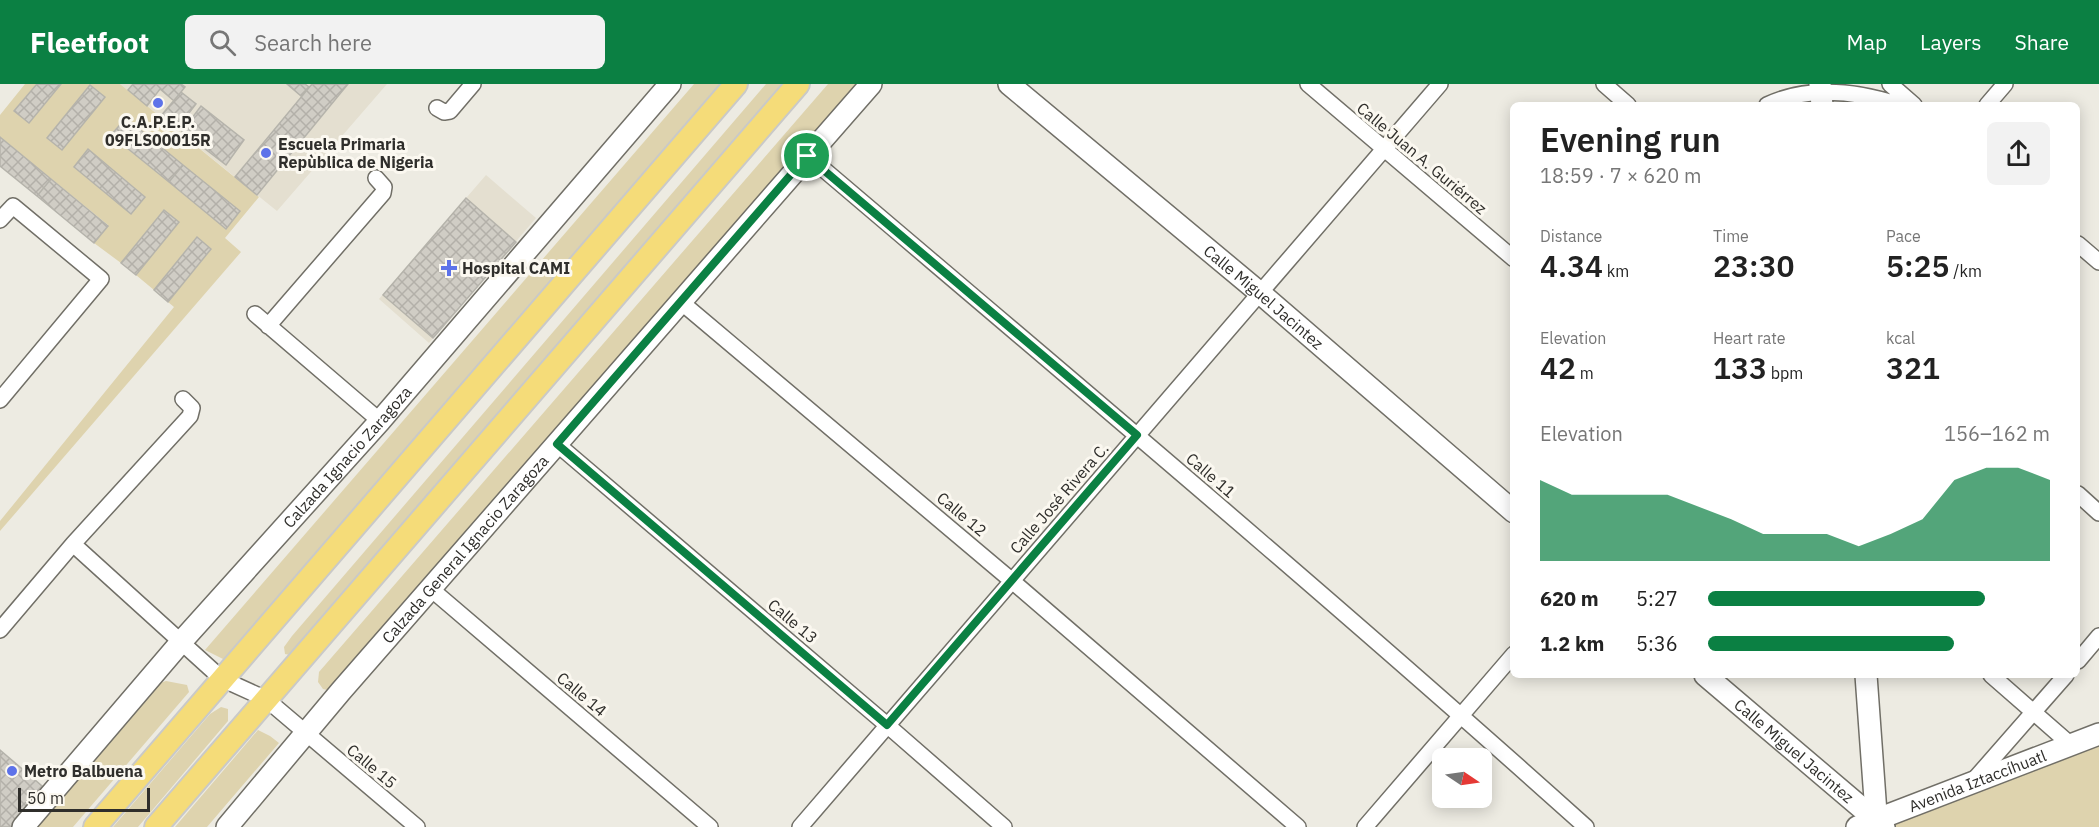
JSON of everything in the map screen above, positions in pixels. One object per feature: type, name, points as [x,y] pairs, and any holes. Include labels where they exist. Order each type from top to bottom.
[{"type":"main road","name":"Calzada Ignacio Zaragoza","points":[[23,827],[181,642],[380,421],[670,84]]},
{"type":"main road","points":[[95,827],[736,84]]},
{"type":"main road","points":[[156,827],[798,84]]},
{"type":"main road","name":"Calzada General Ignacio Zaragoza","points":[[227,827],[305,733],[872,84]]},
{"type":"main road","name":"Calle Miguel Jacintez","points":[[1009,84],[1260,293],[1510,509]]},
{"type":"main road","name":"Calle Miguel Jacintez","points":[[1708,678],[1873,825]]},
{"type":"main road","points":[[1866,678],[1873,825]]},
{"type":"main road","name":"Avenida Iztaccíhuatl","points":[[1873,825],[2099,734]]},
{"type":"street","points":[[437,108],[444,112],[450,111],[473,84]]},
{"type":"street","name":"Calle Juan A. Guriérrez","points":[[1308,84],[1510,256]]},
{"type":"street","name":"Calle José Rivera C.","points":[[800,827],[1011,579],[1440,84]]},
{"type":"street","points":[[1604,84],[1625,102]]},
{"type":"street","points":[[1890,84],[1911,102]]},
{"type":"street","points":[[1990,102],[2005,84]]},
{"type":"street","points":[[1780,102],[1821,93],[1871,96],[1890,102]]},
{"type":"street","name":"Calle 11","points":[[807,156],[1137,435],[1461,715],[1586,827]]},
{"type":"street","points":[[268,326],[383,193],[384,187],[376,178]]},
{"type":"street","points":[[0,220],[13,206],[101,279],[0,400]]},
{"type":"street","points":[[2080,246],[2099,262]]},
{"type":"street","name":"Calle 12","points":[[681,302],[1011,579],[1298,827]]},
{"type":"street","points":[[255,314],[380,421]]},
{"type":"street","points":[[0,630],[73,544],[190,416],[192,408],[183,399]]},
{"type":"street","name":"Calle 13","points":[[557,444],[1004,827]]},
{"type":"street","points":[[2080,496],[2099,513]]},
{"type":"street","name":"Calle 15","points":[[73,544],[222,679],[266,699],[417,827]]},
{"type":"street","name":"Calle 14","points":[[431,589],[710,827]]},
{"type":"street","points":[[2080,660],[2099,636]]},
{"type":"street","points":[[1365,827],[1510,659]]},
{"type":"street","points":[[1994,678],[2072,745]]},
{"type":"street","points":[[1970,785],[2063,678]]},
{"type":"shaded area","points":[[25,84],[120,84],[259,197],[225,238],[241,252],[0,531],[0,521],[174,307],[168,302],[211,249],[197,237],[154,290],[136,275],[164,210],[121,263],[94,243],[108,225],[0,137],[0,115]]},
{"type":"shaded area","name":"Escuela Primaria Repùblica de Nigeria","points":[[120,84],[387,84],[277,211]]},
{"type":"shaded area","points":[[694,84],[735,84],[229,662],[205,650]]},
{"type":"shaded area","points":[[766,84],[792,84],[295,656],[285,654],[284,647],[292,636]]},
{"type":"shaded area","points":[[828,84],[859,84],[332,691],[323,689],[318,682],[319,672]]},
{"type":"shaded area","name":"Hospital CAMI","points":[[486,175],[536,218],[429,343],[379,299]]},
{"type":"shaded area","points":[[166,681],[187,685],[189,692],[73,827],[34,827],[154,685]]},
{"type":"shaded area","points":[[221,707],[228,709],[228,721],[138,827],[113,827],[210,714]]},
{"type":"shaded area","points":[[258,730],[279,743],[207,827],[175,827]]},
{"type":"shaded area","points":[[2099,741],[2099,827],[1874,827]]},
{"type":"building","points":[[37,84],[61,84],[29,123],[14,111]]},
{"type":"building","name":"C.A.P.E.P. 09FLS00015R","points":[[133,84],[181,84],[185,87],[174,101],[160,89],[147,106],[128,90]]},
{"type":"building","points":[[287,84],[305,84],[309,87],[301,96]]},
{"type":"building","points":[[312,84],[348,84],[257,195],[235,177]]},
{"type":"building","points":[[90,85],[105,97],[62,150],[47,138]]},
{"type":"building","points":[[181,92],[196,104],[176,130],[160,117]]},
{"type":"building","points":[[201,106],[244,140],[226,165],[182,131]]},
{"type":"building","points":[[126,118],[183,165],[169,182],[111,135]]},
{"type":"building","points":[[0,137],[51,179],[37,196],[0,166]]},
{"type":"building","points":[[88,149],[145,197],[131,214],[74,167]]},
{"type":"building","points":[[183,165],[240,211],[226,229],[169,182]]},
{"type":"building","points":[[51,179],[108,226],[94,243],[37,196]]},
{"type":"building","name":"Hospital CAMI","points":[[466,198],[516,242],[433,338],[383,295]]},
{"type":"building","points":[[164,210],[179,222],[136,275],[121,263]]},
{"type":"building","points":[[197,237],[211,249],[168,302],[154,290]]},
{"type":"building","name":"Metro Balbuena","points":[[0,750],[48,791],[18,827],[0,827]]},
{"type":"place","name":"C.A.P.E.P. 09FLS00015R","points":[[158,103]]},
{"type":"place","name":"Escuela Primaria Repùblica de Nigeria","points":[[266,153]]},
{"type":"place","name":"Hospital CAMI","points":[[449,268]]},
{"type":"place","name":"Metro Balbuena","points":[[12,771]]},
{"type":"route","points":[[807,156],[1137,435],[887,725],[557,444],[807,156]]}]
